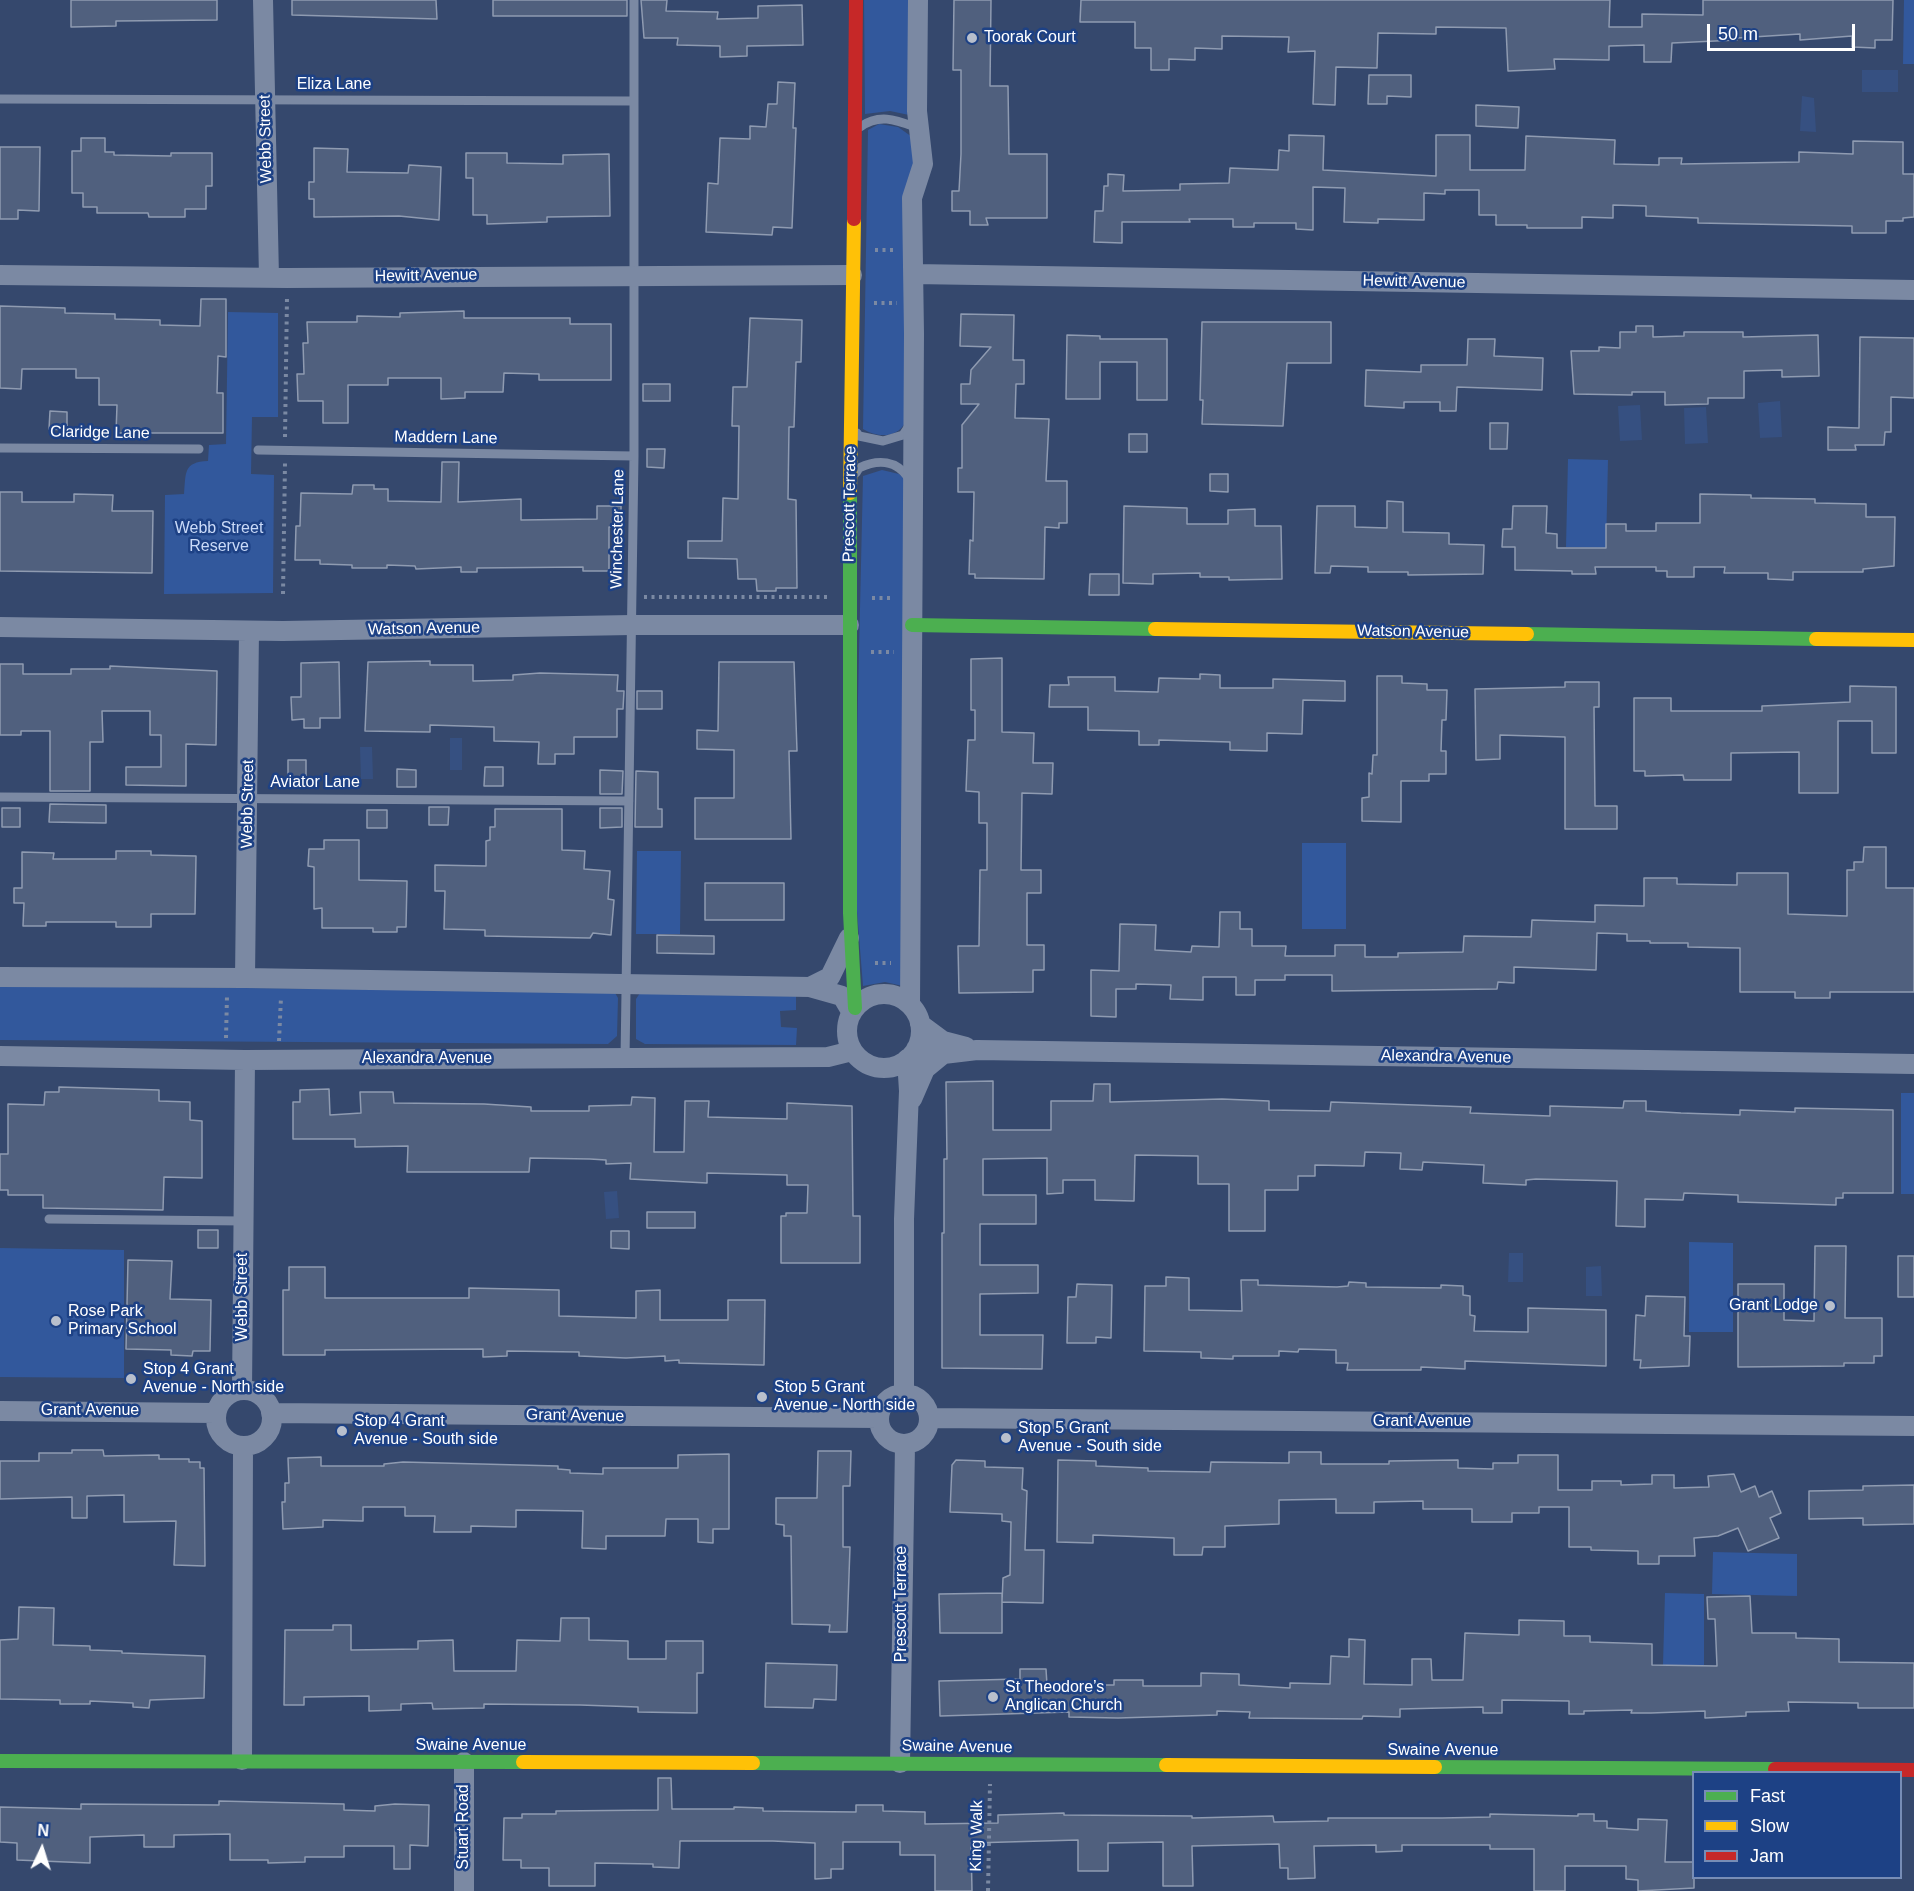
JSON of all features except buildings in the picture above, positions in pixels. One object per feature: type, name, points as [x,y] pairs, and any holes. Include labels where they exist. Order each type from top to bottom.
[{"type":"street","name":"Webb Street","points":[[263,0],[269,277]]},
{"type":"street","name":"Prescott Terrace","points":[[853,1010],[850,934],[849,625],[856,0]]},
{"type":"street","points":[[910,1005],[882,994],[872,996],[853,1010],[847,1033],[852,1051],[870,1065],[904,1059],[919,1041],[920,1024],[910,1005],[914,418],[912,198],[923,164],[918,128],[918,0]]},
{"type":"street","name":"Hewitt Avenue","points":[[914,274],[1914,290]]},
{"type":"street","name":"Hewitt Avenue","points":[[0,275],[269,277],[852,275]]},
{"type":"street","name":"Watson Avenue","points":[[0,627],[249,631],[632,625],[849,625]]},
{"type":"street","name":"Watson Avenue","points":[[912,625],[1914,640]]},
{"type":"street","name":"Webb Street","points":[[245,978],[249,631]]},
{"type":"street","points":[[810,987],[830,977],[850,934]]},
{"type":"street","points":[[0,977],[245,978],[810,987],[842,996],[853,1010]]},
{"type":"street","name":"Alexandra Avenue","points":[[920,1024],[943,1041],[977,1050]]},
{"type":"street","name":"Alexandra Avenue","points":[[904,1059],[977,1050],[1914,1064]]},
{"type":"street","name":"Alexandra Avenue","points":[[0,1056],[245,1060],[828,1057],[852,1051]]},
{"type":"street","points":[[908,1117],[926,1069],[942,1055]]},
{"type":"street","points":[[904,1059],[908,1117],[904,1392]]},
{"type":"street","name":"Webb Street","points":[[242,1390],[245,1060]]},
{"type":"street","points":[[242,1390],[261,1396],[271,1413],[268,1432],[254,1444],[243,1446],[225,1439],[219,1432],[216,1413],[226,1397],[242,1390]]},
{"type":"street","points":[[904,1392],[923,1402],[930,1418],[924,1435],[905,1445],[890,1440],[884,1434],[878,1418],[884,1402],[904,1392]]},
{"type":"street","name":"Grant Avenue","points":[[0,1411],[216,1413]]},
{"type":"street","name":"Grant Avenue","points":[[271,1413],[878,1418]]},
{"type":"street","name":"Grant Avenue","points":[[930,1418],[1914,1426]]},
{"type":"street","name":"Prescott Terrace","points":[[900,1763],[905,1445]]},
{"type":"street","points":[[242,1760],[243,1446]]},
{"type":"street","name":"Swaine Avenue","points":[[0,1761],[900,1763],[1914,1770]]},
{"type":"street","name":"Stuart Road","points":[[464,1762],[464,1891]]},
{"type":"lane","name":"Winchester Lane","points":[[625,1058],[634,456],[634,0]]},
{"type":"lane","name":"Eliza Lane","points":[[0,99],[633,101]]},
{"type":"lane","points":[[853,132],[869,121],[887,117],[918,128]]},
{"type":"lane","points":[[851,423],[859,436],[883,441],[903,435],[914,418]]},
{"type":"lane","name":"Claridge Lane","points":[[0,447],[199,449]]},
{"type":"lane","name":"Maddern Lane","points":[[258,450],[634,456]]},
{"type":"lane","points":[[850,486],[859,468],[881,462],[902,469],[913,483]]},
{"type":"lane","name":"Aviator Lane","points":[[0,797],[629,801]]},
{"type":"lane","points":[[49,1219],[244,1221]]},
{"type":"path","points":[[873,250],[896,250]]},
{"type":"path","points":[[873,303],[907,303]]},
{"type":"path","points":[[643,597],[839,597]]},
{"type":"path","points":[[870,598],[904,598]]},
{"type":"path","points":[[869,651],[904,652]]},
{"type":"path","points":[[868,963],[901,963]]},
{"type":"path","points":[[226,1038],[227,990]]},
{"type":"path","points":[[279,1041],[281,990]]},
{"type":"path","name":"King Walk","points":[[988,1891],[990,1781]]},
{"type":"green space","points":[[864,0],[911,0],[909,115],[890,111],[865,114]]},
{"type":"green space","points":[[1904,0],[1914,0],[1914,64],[1903,64]]},
{"type":"green space","points":[[879,124],[898,127],[915,139],[905,423],[896,432],[886,435],[874,434],[863,429],[868,130]]},
{"type":"green space","name":"Webb Street Reserve","points":[[228,312],[278,313],[278,417],[252,417],[251,474],[274,475],[273,593],[164,594],[165,495],[184,494],[187,470],[190,466],[208,461],[209,445],[226,444]]},
{"type":"green space","points":[[1568,459],[1608,460],[1606,548],[1566,547]]},
{"type":"green space","points":[[882,470],[899,474],[904,478],[903,986],[885,982],[863,986],[854,874],[863,476]]},
{"type":"green space","points":[[1302,843],[1346,843],[1346,929],[1302,929]]},
{"type":"green space","points":[[637,851],[681,851],[680,934],[636,934]]},
{"type":"green space","points":[[0,986],[614,991],[618,998],[617,1036],[608,1044],[0,1040]]},
{"type":"green space","points":[[796,992],[796,1010],[780,1011],[781,1027],[797,1028],[796,1045],[645,1044],[636,1039],[636,999],[640,993]]},
{"type":"green space","points":[[1901,1093],[1914,1093],[1914,1194],[1901,1194]]},
{"type":"green space","points":[[1689,1242],[1733,1243],[1733,1332],[1689,1332]]},
{"type":"green space","name":"Rose Park Primary School","points":[[0,1248],[124,1250],[124,1378],[0,1377]]},
{"type":"green space","points":[[1713,1552],[1797,1554],[1797,1596],[1712,1594]]},
{"type":"green space","points":[[1665,1593],[1704,1594],[1704,1665],[1663,1665]]},
{"type":"shaded area","points":[[1862,70],[1898,70],[1898,92],[1862,92]]},
{"type":"shaded area","points":[[1802,96],[1814,98],[1816,132],[1800,131]]},
{"type":"shaded area","points":[[1780,401],[1782,437],[1760,438],[1758,403]]},
{"type":"shaded area","points":[[1640,405],[1642,440],[1620,441],[1618,406]]},
{"type":"shaded area","points":[[1706,407],[1708,443],[1685,444],[1684,408]]},
{"type":"shaded area","points":[[450,738],[462,738],[462,770],[450,770]]},
{"type":"shaded area","points":[[360,747],[372,747],[373,779],[361,779]]},
{"type":"shaded area","points":[[617,1191],[619,1218],[606,1219],[604,1192]]},
{"type":"shaded area","points":[[1509,1253],[1523,1253],[1523,1282],[1508,1282]]},
{"type":"shaded area","points":[[1601,1266],[1602,1296],[1586,1296],[1586,1267]]},
{"type":"traffic: fast","points":[[850,493],[850,913],[855,1008]]},
{"type":"traffic: fast","points":[[912,625],[1155,629]]},
{"type":"traffic: fast","points":[[1527,634],[1816,639]]},
{"type":"traffic: fast","points":[[0,1761],[523,1762]]},
{"type":"traffic: fast","points":[[753,1763],[1166,1765]]},
{"type":"traffic: fast","points":[[1435,1767],[1775,1769]]},
{"type":"traffic: slow","points":[[850,493],[854,219]]},
{"type":"traffic: slow","points":[[1155,629],[1527,634]]},
{"type":"traffic: slow","points":[[1816,639],[1914,640]]},
{"type":"traffic: slow","points":[[523,1762],[753,1763]]},
{"type":"traffic: slow","points":[[1166,1765],[1435,1767]]},
{"type":"traffic: jam","points":[[854,219],[856,0]]},
{"type":"traffic: jam","points":[[1775,1769],[1914,1770]]},
{"type":"place","name":"Toorak Court","points":[[972,38]]},
{"type":"place","name":"Grant Lodge","points":[[1830,1306]]},
{"type":"place","name":"Rose Park Primary School","points":[[56,1321]]},
{"type":"place","name":"Stop 4 Grant Avenue - North side","points":[[131,1379]]},
{"type":"place","name":"Stop 5 Grant Avenue - North side","points":[[762,1397]]},
{"type":"place","name":"Stop 4 Grant Avenue - South side","points":[[342,1431]]},
{"type":"place","name":"Stop 5 Grant Avenue - South side","points":[[1006,1438]]},
{"type":"place","name":"St Theodore’s Anglican Church","points":[[993,1697]]}]
